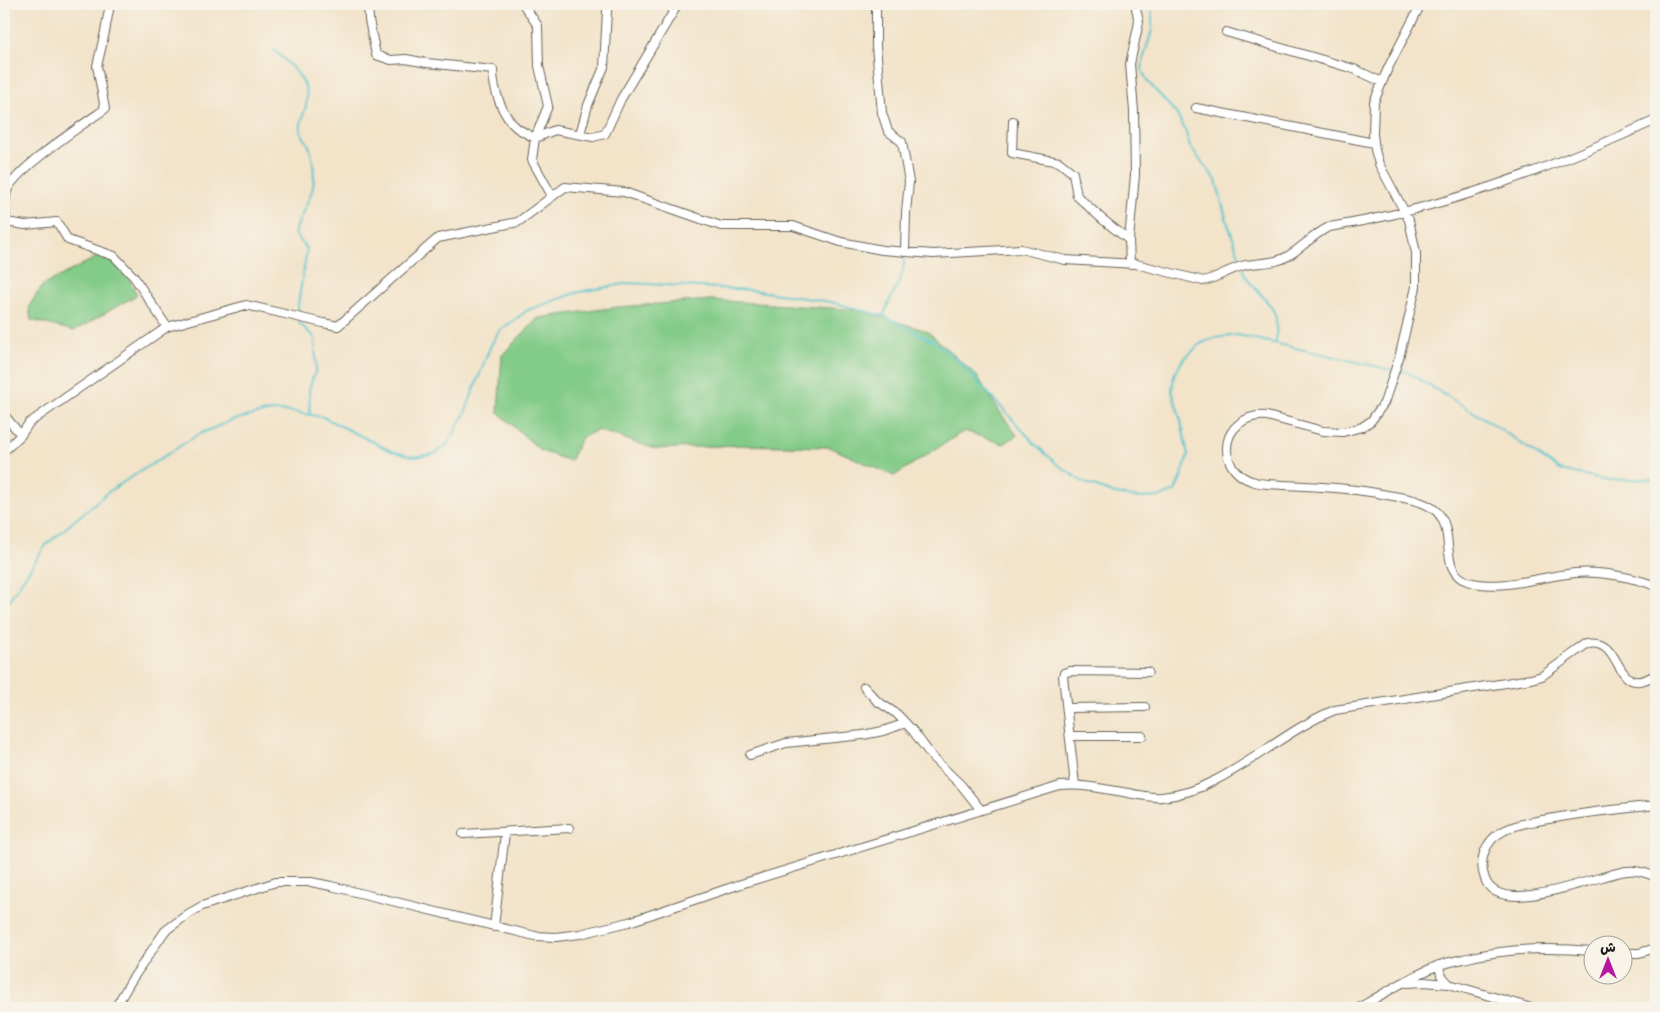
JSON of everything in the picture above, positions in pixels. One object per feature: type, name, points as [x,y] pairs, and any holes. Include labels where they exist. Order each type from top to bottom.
[{"type":"street","points":[[110,4],[97,66],[105,109],[65,137],[24,170],[7,189],[5,222],[25,225],[57,222],[68,240],[114,256],[134,277],[167,327]]},
{"type":"street","points":[[368,4],[376,55],[392,60],[406,59],[493,70],[493,78],[500,105],[516,127],[535,138]]},
{"type":"street","points":[[523,4],[538,26],[539,66],[548,106],[535,138],[532,160],[552,196]]},
{"type":"street","points":[[535,138],[555,130],[594,137],[605,134],[621,99],[678,4]]},
{"type":"street","points":[[876,4],[876,46],[882,114],[888,131],[902,142],[909,182],[905,252]]},
{"type":"street","points":[[1130,264],[1128,240],[1135,175],[1134,111],[1130,64],[1139,22],[1135,4]]},
{"type":"street","points":[[1421,4],[1374,102],[1374,143],[1380,164],[1410,220],[1415,244],[1416,287],[1399,358],[1384,404],[1379,413],[1362,427],[1334,432],[1267,416],[1249,417],[1233,431],[1227,450],[1228,461],[1234,470],[1252,482],[1371,492],[1430,507],[1438,512],[1446,530],[1451,566],[1460,579],[1469,582],[1493,585],[1589,573],[1637,580],[1656,586]]},
{"type":"street","points":[[580,134],[588,105],[604,67],[607,11]]},
{"type":"street","points":[[1226,32],[1354,69],[1382,82]]},
{"type":"street","points":[[1196,108],[1374,143]]},
{"type":"street","points":[[4,451],[21,435],[28,423],[167,327],[246,305],[322,324],[338,326],[438,238],[518,222],[565,187],[624,192],[721,226],[793,226],[851,244],[882,250],[933,254],[1021,249],[1065,260],[1130,264],[1203,281],[1211,280],[1245,265],[1276,261],[1287,257],[1321,230],[1406,212],[1455,199],[1562,162],[1656,120]]},
{"type":"street","points":[[1014,121],[1012,153],[1059,162],[1073,173],[1078,196],[1128,240]]},
{"type":"street","points":[[4,415],[21,435]]},
{"type":"street","points":[[115,1008],[165,931],[176,921],[202,906],[276,882],[311,882],[331,886],[534,936],[580,934],[629,922],[741,884],[1047,790],[1086,785],[1148,797],[1175,795],[1194,790],[1220,777],[1307,723],[1335,710],[1531,679],[1542,676],[1588,643],[1596,642],[1603,644],[1627,678],[1641,681],[1656,674]]},
{"type":"street","points":[[1075,785],[1063,676],[1067,672],[1148,672]]},
{"type":"street","points":[[864,687],[877,701],[897,714],[906,723],[933,758],[961,784],[982,810]]},
{"type":"street","points":[[1068,708],[1145,708]]},
{"type":"street","points":[[750,755],[786,743],[883,732],[906,723]]},
{"type":"street","points":[[1071,736],[1142,736]]},
{"type":"street","points":[[1656,805],[1580,814],[1515,826],[1500,833],[1490,842],[1484,855],[1482,867],[1487,884],[1494,890],[1505,895],[1516,896],[1542,894],[1627,871],[1646,873],[1656,877]]},
{"type":"street","points":[[463,834],[569,828]]},
{"type":"street","points":[[494,927],[505,833]]},
{"type":"street","points":[[1359,1008],[1400,984],[1439,965],[1480,955],[1516,950],[1552,948],[1582,950]]},
{"type":"street","points":[[1632,953],[1656,948]]},
{"type":"street","points":[[1439,965],[1441,975],[1450,984]]},
{"type":"street","points":[[1400,984],[1424,982],[1450,984],[1531,1008]]},
{"type":"green space","points":[[97,257],[118,266],[130,280],[137,295],[74,331],[31,320],[29,306],[43,285]]},
{"type":"green space","points":[[710,300],[860,310],[927,331],[977,376],[1017,435],[1004,444],[964,431],[894,476],[829,447],[738,445],[655,449],[598,430],[581,438],[570,461],[541,451],[498,412],[502,355],[538,318],[618,307]]},
{"type":"waterway","points":[[1152,4],[1152,30],[1143,60],[1142,71],[1148,82],[1176,113],[1185,130],[1190,147],[1216,180],[1226,218],[1242,264]]},
{"type":"waterway","points":[[274,50],[293,68],[303,82],[307,97],[301,129],[310,150],[314,177],[313,187],[295,234],[307,249],[298,304],[299,316]]},
{"type":"waterway","points":[[884,316],[902,275],[904,259]]},
{"type":"waterway","points":[[1243,269],[1250,282],[1269,303],[1275,315],[1276,343]]},
{"type":"waterway","points":[[4,608],[46,545],[108,492],[199,434],[233,420],[271,411],[294,412],[323,417],[391,451],[414,457],[434,454],[448,444],[465,413],[490,347],[499,331],[528,310],[579,292],[630,283],[753,290],[830,302],[884,316],[933,341],[957,359],[1036,445],[1057,464],[1083,482],[1115,494],[1139,498],[1160,497],[1175,491],[1182,475],[1188,455],[1172,391],[1174,375],[1182,361],[1200,344],[1214,338],[1238,335],[1392,370]]},
{"type":"waterway","points":[[299,321],[315,338],[316,369],[309,389],[310,415]]},
{"type":"waterway","points":[[1396,370],[1407,372],[1490,422],[1560,470],[1608,480],[1656,479]]}]
